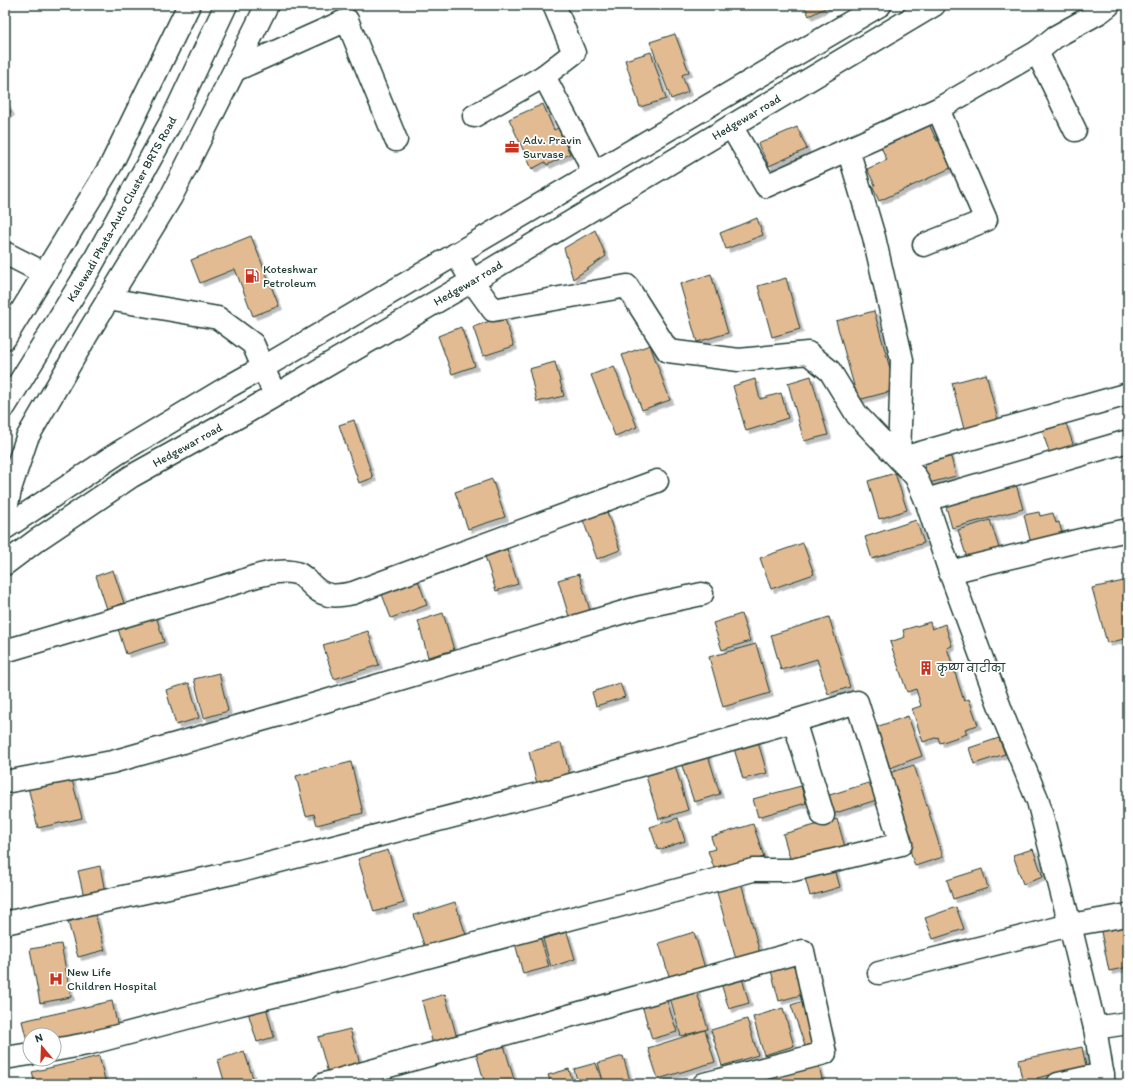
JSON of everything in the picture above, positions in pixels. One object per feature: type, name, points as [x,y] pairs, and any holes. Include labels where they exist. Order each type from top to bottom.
[{"type":"street","points":[[5,338],[111,165],[189,5]]},
{"type":"street","name":"Kalewadi Phata-Auto Cluster BRTS Road","points":[[5,406],[94,261],[173,118],[226,5]]},
{"type":"street","points":[[5,513],[11,486],[27,438],[108,299],[171,197],[267,5]]},
{"type":"street","points":[[474,116],[544,76],[574,53],[554,5]]},
{"type":"street","points":[[5,528],[118,453],[221,391],[594,174],[880,5]]},
{"type":"street","name":"Hedgewar road","points":[[5,564],[37,540],[132,476],[276,395],[472,281],[934,5]]},
{"type":"street","points":[[732,126],[766,186],[938,109],[1037,52],[1055,37],[1100,12],[1109,5]]},
{"type":"street","points":[[235,70],[347,20],[396,140]]},
{"type":"street","points":[[1037,52],[1075,130]]},
{"type":"street","points":[[544,76],[594,174]]},
{"type":"street","points":[[924,245],[986,220],[938,109]]},
{"type":"street","points":[[848,149],[874,237],[902,360],[899,459]]},
{"type":"street","points":[[5,253],[44,274]]},
{"type":"street","points":[[456,254],[472,281],[493,310],[627,286],[668,351],[739,360],[808,353],[830,371],[857,415],[916,477],[926,500],[950,572],[1005,721],[1038,801],[1096,1028],[1103,1079],[1058,1084]]},
{"type":"street","points":[[108,299],[218,318],[253,344],[276,395]]},
{"type":"street","points":[[899,459],[1128,394]]},
{"type":"street","points":[[926,500],[1128,441]]},
{"type":"street","points":[[5,651],[259,575],[287,572],[298,574],[316,589],[328,596],[339,596],[353,593],[657,481]]},
{"type":"street","points":[[950,572],[1128,530]]},
{"type":"street","points":[[5,782],[112,762],[279,716],[636,608],[702,594]]},
{"type":"street","points":[[5,923],[233,872],[546,792],[857,702],[901,844],[793,870],[753,870],[356,976],[224,1008],[88,1044],[62,1049]]},
{"type":"street","points":[[794,721],[823,815]]},
{"type":"street","points":[[879,973],[1070,925],[1128,915]]},
{"type":"street","points":[[324,1084],[803,951],[825,1053],[704,1084]]},
{"type":"street","points":[[1096,1028],[1128,1023]]},
{"type":"street","points":[[5,1058],[22,1055]]},
{"type":"building","points":[[804,5],[831,5],[809,16]]},
{"type":"building","points":[[675,34],[689,72],[682,75],[688,92],[671,99],[650,42]]},
{"type":"building","points":[[651,52],[666,99],[640,107],[625,60]]},
{"type":"building","points":[[5,101],[11,112],[5,116]]},
{"type":"building","points":[[543,104],[554,130],[558,128],[570,154],[547,165],[545,162],[532,169],[509,119]]},
{"type":"building","points":[[928,122],[937,141],[942,139],[955,166],[879,201],[872,186],[875,185],[867,169],[887,160],[880,145]]},
{"type":"building","points":[[797,127],[807,149],[769,166],[758,144]]},
{"type":"building","points":[[757,218],[763,235],[726,249],[720,233]]},
{"type":"building","points":[[595,230],[606,256],[573,279],[564,248]]},
{"type":"building","name":"Koteshwar Petroleum","points":[[251,236],[279,306],[253,316],[235,269],[200,283],[191,260]]},
{"type":"building","points":[[711,274],[728,333],[697,342],[680,284]]},
{"type":"building","points":[[786,278],[800,329],[772,337],[758,286]]},
{"type":"building","points":[[874,311],[896,390],[858,400],[836,321]]},
{"type":"building","points":[[504,316],[514,346],[483,356],[473,327]]},
{"type":"building","points":[[461,327],[475,366],[452,374],[438,336]]},
{"type":"building","points":[[650,345],[670,400],[642,410],[622,355]]},
{"type":"building","points":[[555,362],[564,396],[537,402],[529,369]]},
{"type":"building","points":[[614,366],[637,427],[615,436],[591,375]]},
{"type":"building","points":[[986,374],[999,424],[965,433],[952,383]]},
{"type":"building","points":[[811,376],[828,435],[804,441],[788,383]]},
{"type":"building","points":[[755,379],[760,399],[781,393],[788,418],[746,431],[733,386]]},
{"type":"building","points":[[354,420],[373,478],[359,483],[339,425]]},
{"type":"building","points":[[1066,423],[1074,447],[1050,454],[1042,431]]},
{"type":"building","points":[[949,450],[956,476],[929,483],[922,458]]},
{"type":"building","points":[[895,473],[907,510],[879,519],[868,481]]},
{"type":"building","points":[[492,479],[505,517],[468,529],[455,492]]},
{"type":"building","points":[[1016,484],[1023,509],[952,528],[945,503]]},
{"type":"building","points":[[607,512],[620,550],[597,559],[583,520]]},
{"type":"building","points":[[1039,512],[1040,516],[1053,513],[1056,523],[1059,522],[1064,541],[1032,548],[1024,515]]},
{"type":"building","points":[[916,520],[924,543],[872,559],[865,537]]},
{"type":"building","points":[[990,520],[1000,551],[968,561],[958,530]]},
{"type":"building","points":[[803,543],[814,574],[771,589],[760,558]]},
{"type":"building","points":[[506,546],[518,584],[496,591],[484,553]]},
{"type":"building","points":[[113,570],[124,603],[107,609],[96,576]]},
{"type":"building","points":[[579,574],[591,614],[570,620],[558,580]]},
{"type":"building","points":[[416,575],[427,605],[391,618],[380,589]]},
{"type":"building","points":[[1128,580],[1128,638],[1107,643],[1092,588]]},
{"type":"building","points":[[443,613],[454,650],[428,657],[418,621]]},
{"type":"building","points":[[741,614],[750,641],[722,650],[713,623]]},
{"type":"building","points":[[156,616],[164,642],[126,654],[118,629]]},
{"type":"building","points":[[829,617],[850,687],[828,694],[817,659],[781,670],[771,635]]},
{"type":"building","name":"कृष्ण वाटीका","points":[[930,622],[932,629],[945,624],[952,646],[947,648],[964,701],[969,699],[978,725],[965,729],[967,734],[940,743],[938,737],[923,742],[912,709],[921,706],[916,689],[907,692],[890,642],[905,637],[903,630]]},
{"type":"building","points":[[368,631],[379,665],[334,679],[323,645]]},
{"type":"building","points":[[756,644],[770,693],[723,707],[709,657]]},
{"type":"building","points":[[219,673],[228,711],[204,718],[194,679]]},
{"type":"building","points":[[189,683],[199,718],[176,725],[166,690]]},
{"type":"building","points":[[620,683],[625,697],[596,706],[592,692]]},
{"type":"building","points":[[908,716],[922,756],[890,768],[876,727]]},
{"type":"building","points":[[756,735],[767,773],[743,779],[732,742]]},
{"type":"building","points":[[999,738],[1005,754],[974,764],[969,748]]},
{"type":"building","points":[[561,743],[570,775],[537,784],[529,752]]},
{"type":"building","points":[[707,752],[720,794],[694,802],[680,760]]},
{"type":"building","points":[[351,762],[363,813],[317,825],[314,814],[306,816],[296,776]]},
{"type":"building","points":[[675,765],[688,810],[659,819],[645,773]]},
{"type":"building","points":[[914,765],[943,857],[915,866],[886,774]]},
{"type":"building","points":[[71,776],[82,818],[38,828],[28,787]]},
{"type":"building","points":[[878,780],[883,798],[826,816],[820,798]]},
{"type":"building","points":[[801,786],[806,803],[758,817],[753,799]]},
{"type":"building","points":[[678,818],[685,841],[658,850],[650,827]]},
{"type":"building","points":[[837,819],[845,847],[791,862],[783,834]]},
{"type":"building","points":[[753,824],[764,857],[743,864],[726,867],[725,864],[714,868],[708,851],[715,849],[711,837]]},
{"type":"building","points":[[1033,849],[1043,877],[1023,884],[1013,855]]},
{"type":"building","points":[[388,850],[404,903],[374,912],[358,859]]},
{"type":"building","points":[[833,862],[840,887],[810,896],[803,871]]},
{"type":"building","points":[[100,866],[105,892],[84,897],[78,871]]},
{"type":"building","points":[[982,869],[988,888],[953,899],[947,880]]},
{"type":"building","points":[[741,882],[761,957],[737,963],[716,889]]},
{"type":"building","points":[[455,902],[467,938],[426,951],[414,915]]},
{"type":"building","points":[[956,907],[964,929],[933,939],[925,918]]},
{"type":"building","points":[[95,914],[105,950],[78,957],[68,922]]},
{"type":"building","points":[[1128,922],[1128,967],[1109,971],[1100,927]]},
{"type":"building","points":[[567,932],[575,959],[551,967],[543,939]]},
{"type":"building","points":[[694,932],[705,968],[670,979],[659,943]]},
{"type":"building","points":[[540,936],[549,967],[523,974],[515,943]]},
{"type":"building","points":[[61,944],[71,997],[40,1003],[30,949]]},
{"type":"building","points":[[797,955],[808,993],[779,1001],[769,963]]},
{"type":"building","points":[[740,971],[749,1003],[729,1009],[719,977]]},
{"type":"building","points":[[695,986],[708,1029],[681,1036],[669,994]]},
{"type":"building","points":[[445,994],[457,1038],[433,1045],[422,1001]]},
{"type":"building","points":[[665,995],[677,1032],[652,1039],[641,1002]]},
{"type":"building","points":[[819,996],[832,1037],[805,1046],[791,1005]]},
{"type":"building","points":[[112,1001],[119,1032],[62,1045],[62,1027],[24,1027],[22,1021]]},
{"type":"building","points":[[265,1003],[274,1037],[257,1042],[247,1009]]},
{"type":"building","points":[[783,1008],[794,1046],[764,1055],[753,1017]]},
{"type":"building","points":[[747,1019],[758,1055],[722,1066],[711,1030]]},
{"type":"building","points":[[350,1029],[360,1064],[328,1073],[318,1037]]},
{"type":"building","points":[[705,1030],[715,1062],[658,1079],[648,1048]]},
{"type":"building","points":[[502,1038],[515,1083],[485,1084],[474,1046]]},
{"type":"building","points":[[1082,1047],[1088,1075],[1051,1083],[1050,1075],[1037,1078],[1039,1084],[1023,1084],[1018,1060]]},
{"type":"building","points":[[244,1051],[255,1084],[225,1084],[218,1060]]},
{"type":"building","points":[[99,1056],[106,1084],[35,1084],[32,1072],[53,1067],[62,1067],[62,1065]]},
{"type":"building","points":[[623,1056],[631,1084],[604,1084],[598,1063]]},
{"type":"building","points":[[596,1063],[603,1084],[578,1084],[574,1069]]},
{"type":"building","points":[[819,1065],[823,1084],[771,1084],[770,1077]]},
{"type":"building","points":[[569,1069],[573,1084],[551,1084],[548,1075]]},
{"type":"place","name":"Adv. Pravin Survase","points":[[512,147]]},
{"type":"place","name":"Koteshwar Petroleum","points":[[252,276]]},
{"type":"place","name":"कृष्ण वाटीका","points":[[926,668]]},
{"type":"place","name":"New Life Children Hospital","points":[[56,979]]}]
